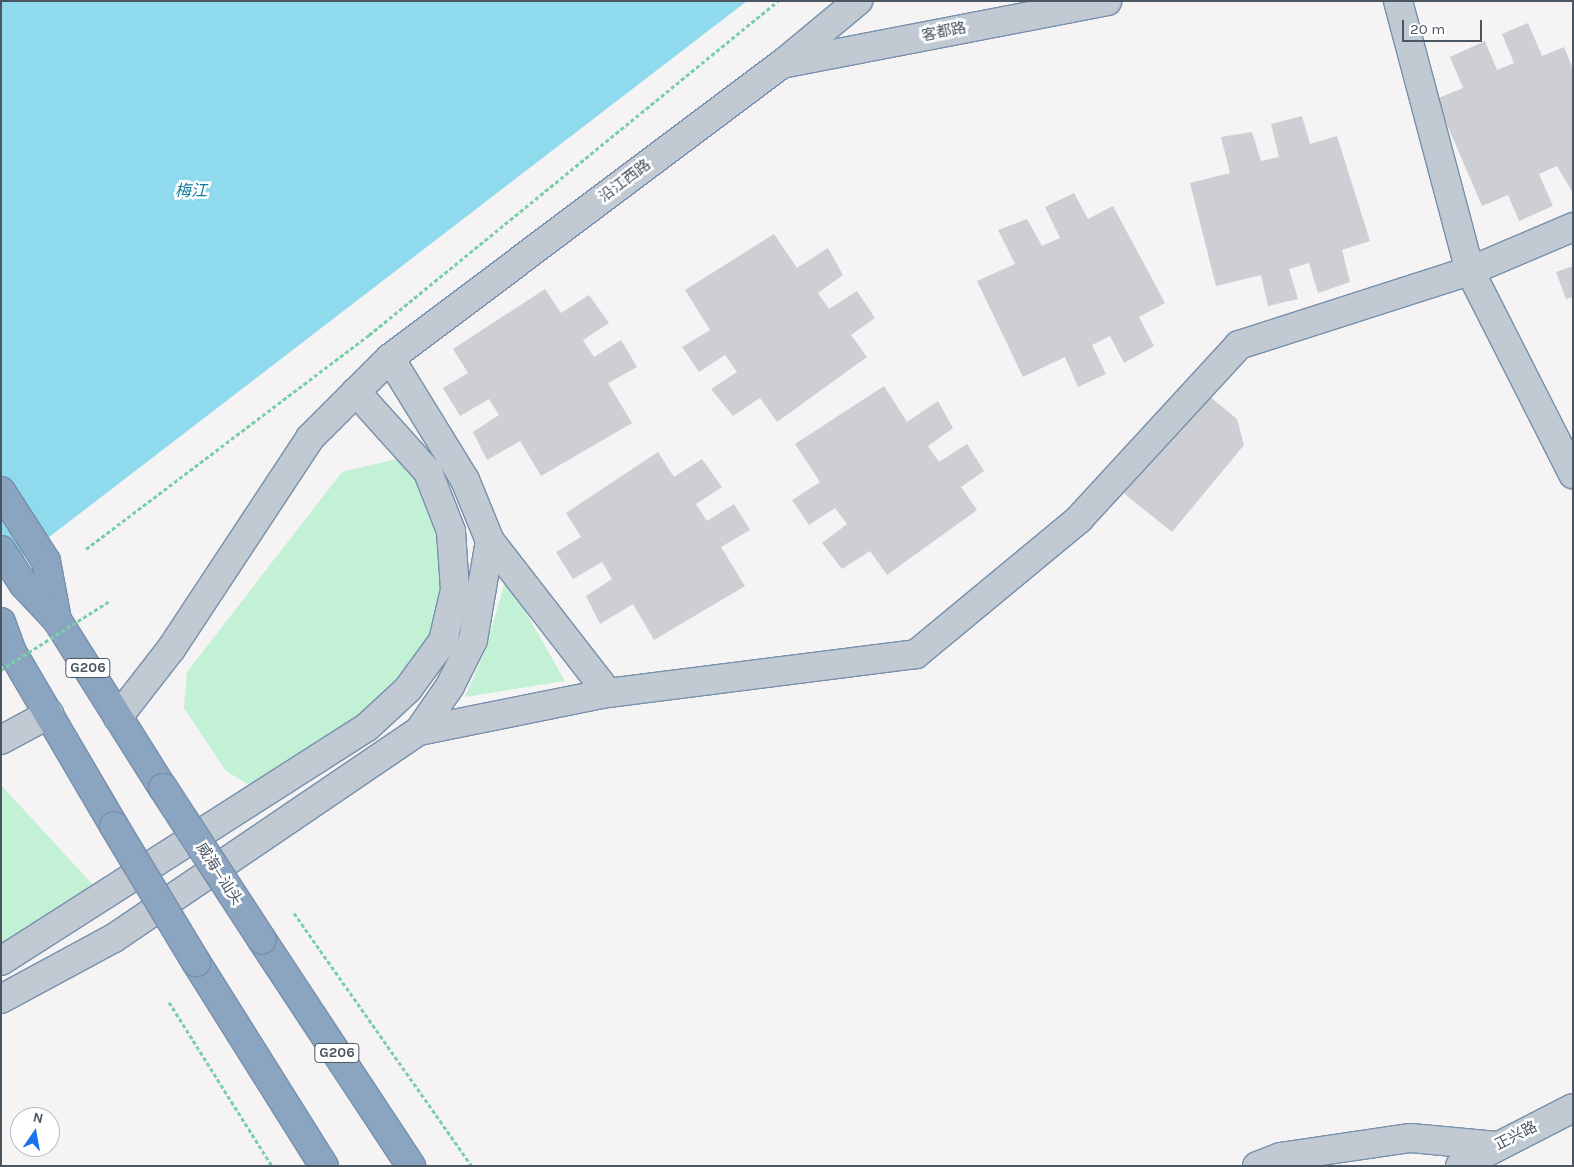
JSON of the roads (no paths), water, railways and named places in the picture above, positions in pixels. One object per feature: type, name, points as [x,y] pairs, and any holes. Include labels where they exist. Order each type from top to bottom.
[{"type":"highway","points":[[1,491],[46,562],[57,620]]},
{"type":"highway","name":"威海—汕头","points":[[1,550],[24,585],[57,620],[163,788],[411,1166]]},
{"type":"highway","points":[[1,622],[5,654],[49,714],[196,962],[324,1166]]},
{"type":"street","name":"沿江西路","points":[[118,717],[171,649],[310,438],[390,358],[782,64],[858,1]]},
{"type":"street","points":[[1398,1],[1470,271],[1573,474]]},
{"type":"street","name":"客都路","points":[[782,64],[1092,3]]},
{"type":"street","points":[[419,731],[608,693],[916,654],[1079,519],[1239,346],[1470,271],[1573,227]]},
{"type":"street","points":[[390,358],[465,480],[490,541],[608,693]]},
{"type":"street","points":[[1,961],[367,727],[408,689],[443,641],[455,590],[451,531],[428,472],[356,392]]},
{"type":"street","points":[[1,999],[114,938],[419,731],[450,686],[473,640],[490,541]]},
{"type":"street","points":[[1,740],[49,714]]},
{"type":"street","name":"正兴路","points":[[1460,1166],[1573,1108]]},
{"type":"street","points":[[1257,1166],[1280,1156],[1411,1138],[1497,1146]]},
{"type":"water","name":"梅江","points":[[1,1],[747,1],[1,574]]}]
